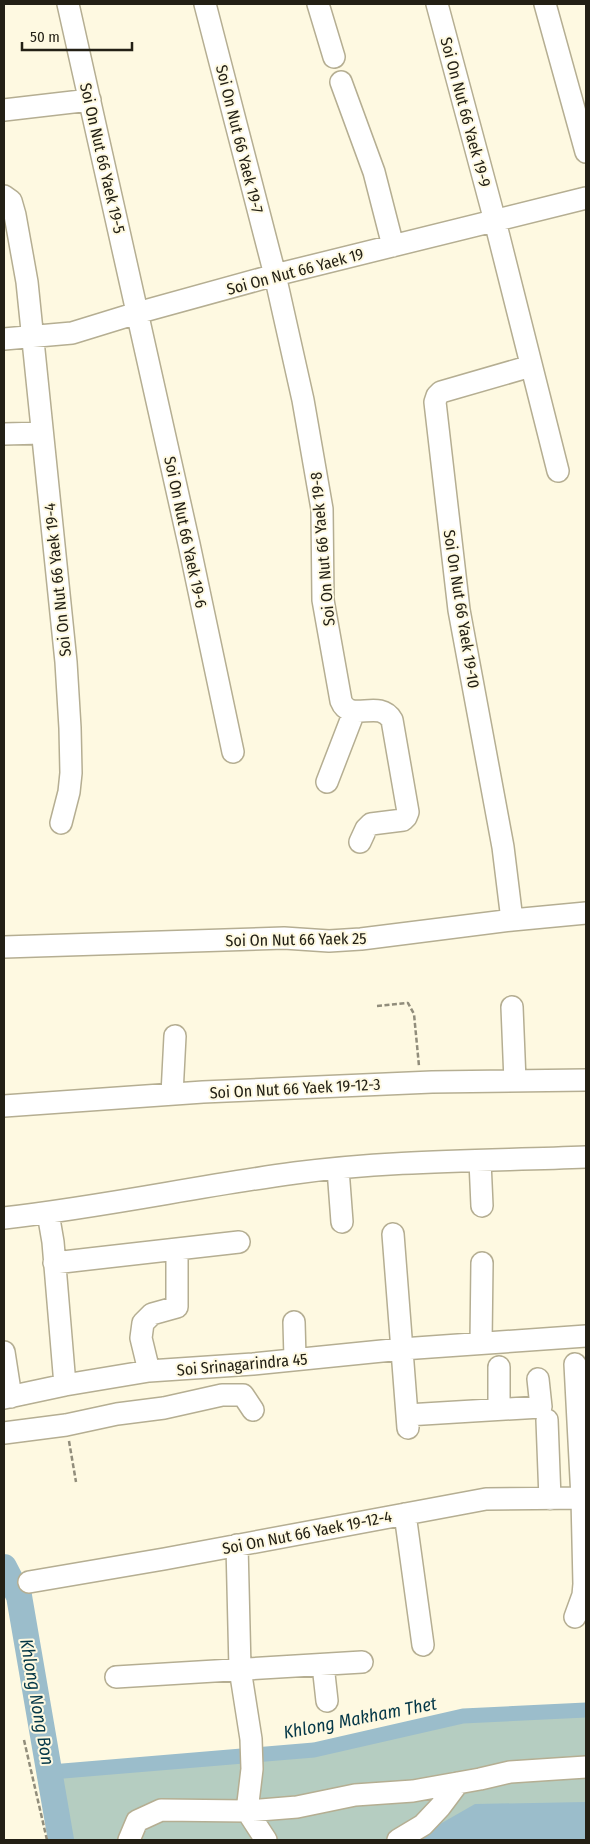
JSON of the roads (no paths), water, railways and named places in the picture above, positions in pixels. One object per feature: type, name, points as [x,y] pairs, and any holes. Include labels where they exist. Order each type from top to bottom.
[{"type":"street","name":"Soi On Nut 66 Yaek 19-5","points":[[68,4],[137,313]]},
{"type":"street","name":"Soi On Nut 66 Yaek 19-7","points":[[205,4],[275,275]]},
{"type":"street","points":[[318,4],[334,57]]},
{"type":"street","name":"Soi On Nut 66 Yaek 19-9","points":[[437,4],[495,221]]},
{"type":"street","points":[[544,4],[586,152]]},
{"type":"street","points":[[341,82],[374,172],[393,246]]},
{"type":"street","points":[[4,110],[90,100]]},
{"type":"street","name":"Soi On Nut 66 Yaek 19-4","points":[[4,196],[10,201],[15,215],[27,282],[66,662],[71,774],[69,792],[61,824]]},
{"type":"street","name":"Soi On Nut 66 Yaek 19","points":[[4,339],[72,333],[275,275],[586,198]]},
{"type":"street","points":[[495,221],[558,471]]},
{"type":"street","name":"Soi On Nut 66 Yaek 19-8","points":[[275,275],[304,400],[322,509],[323,600],[338,683],[343,706],[354,712]]},
{"type":"street","name":"Soi On Nut 66 Yaek 19-6","points":[[137,313],[187,534],[233,752]]},
{"type":"street","name":"Soi On Nut 66 Yaek 19-10","points":[[512,920],[504,847],[459,610],[435,402],[441,392],[531,366]]},
{"type":"street","points":[[4,434],[42,433]]},
{"type":"street","points":[[327,782],[354,712],[382,710],[388,714],[392,720],[408,812],[403,820],[371,824],[366,829],[360,842]]},
{"type":"street","name":"Soi On Nut 66 Yaek 25","points":[[4,948],[284,938],[329,941],[586,913]]},
{"type":"street","points":[[512,1007],[515,1081]]},
{"type":"street","points":[[172,1094],[175,1036]]},
{"type":"street","name":"Soi On Nut 66 Yaek 19-12-3","points":[[4,1106],[172,1094],[420,1083],[586,1080]]},
{"type":"street","points":[[4,1218],[48,1213],[296,1173],[400,1163],[586,1156]]},
{"type":"street","points":[[480,1161],[482,1206]]},
{"type":"street","points":[[338,1169],[342,1222]]},
{"type":"street","points":[[48,1213],[65,1385]]},
{"type":"street","points":[[393,1234],[408,1421],[499,1409],[541,1407],[538,1379]]},
{"type":"street","points":[[54,1263],[239,1242]]},
{"type":"street","points":[[149,1371],[142,1338],[143,1323],[152,1314],[176,1307],[177,1249]]},
{"type":"street","points":[[481,1343],[482,1263]]},
{"type":"street","points":[[294,1322],[295,1359]]},
{"type":"street","name":"Soi Srinagarindra 45","points":[[7,1397],[149,1371],[402,1348],[586,1336]]},
{"type":"street","points":[[4,1352],[7,1397]]},
{"type":"street","points":[[575,1364],[584,1498],[584,1584],[583,1594],[575,1617]]},
{"type":"street","points":[[499,1367],[499,1409]]},
{"type":"street","points":[[4,1432],[66,1425],[117,1414],[164,1408],[222,1395],[243,1395],[253,1410]]},
{"type":"street","points":[[547,1420],[550,1499]]},
{"type":"street","name":"Soi On Nut 66 Yaek 19-12-4","points":[[28,1582],[486,1499],[584,1498]]},
{"type":"street","points":[[405,1514],[423,1645]]},
{"type":"street","points":[[237,1545],[240,1669],[251,1739],[252,1769],[247,1812],[266,1840]]},
{"type":"street","points":[[116,1677],[362,1662]]},
{"type":"street","points":[[323,1665],[327,1701]]},
{"type":"street","points":[[129,1840],[137,1821],[161,1810],[247,1812],[297,1807],[355,1796],[413,1791],[510,1772],[586,1767]]},
{"type":"street","points":[[398,1840],[423,1825],[440,1807],[458,1783]]},
{"type":"water","points":[[586,1802],[586,1840],[412,1840],[475,1804]]},
{"type":"waterway","name":"Khlong Nong Bon","points":[[4,1567],[19,1596],[61,1840]]},
{"type":"waterway","name":"Khlong Makham Thet","points":[[51,1772],[314,1750],[463,1716],[586,1710]]}]
